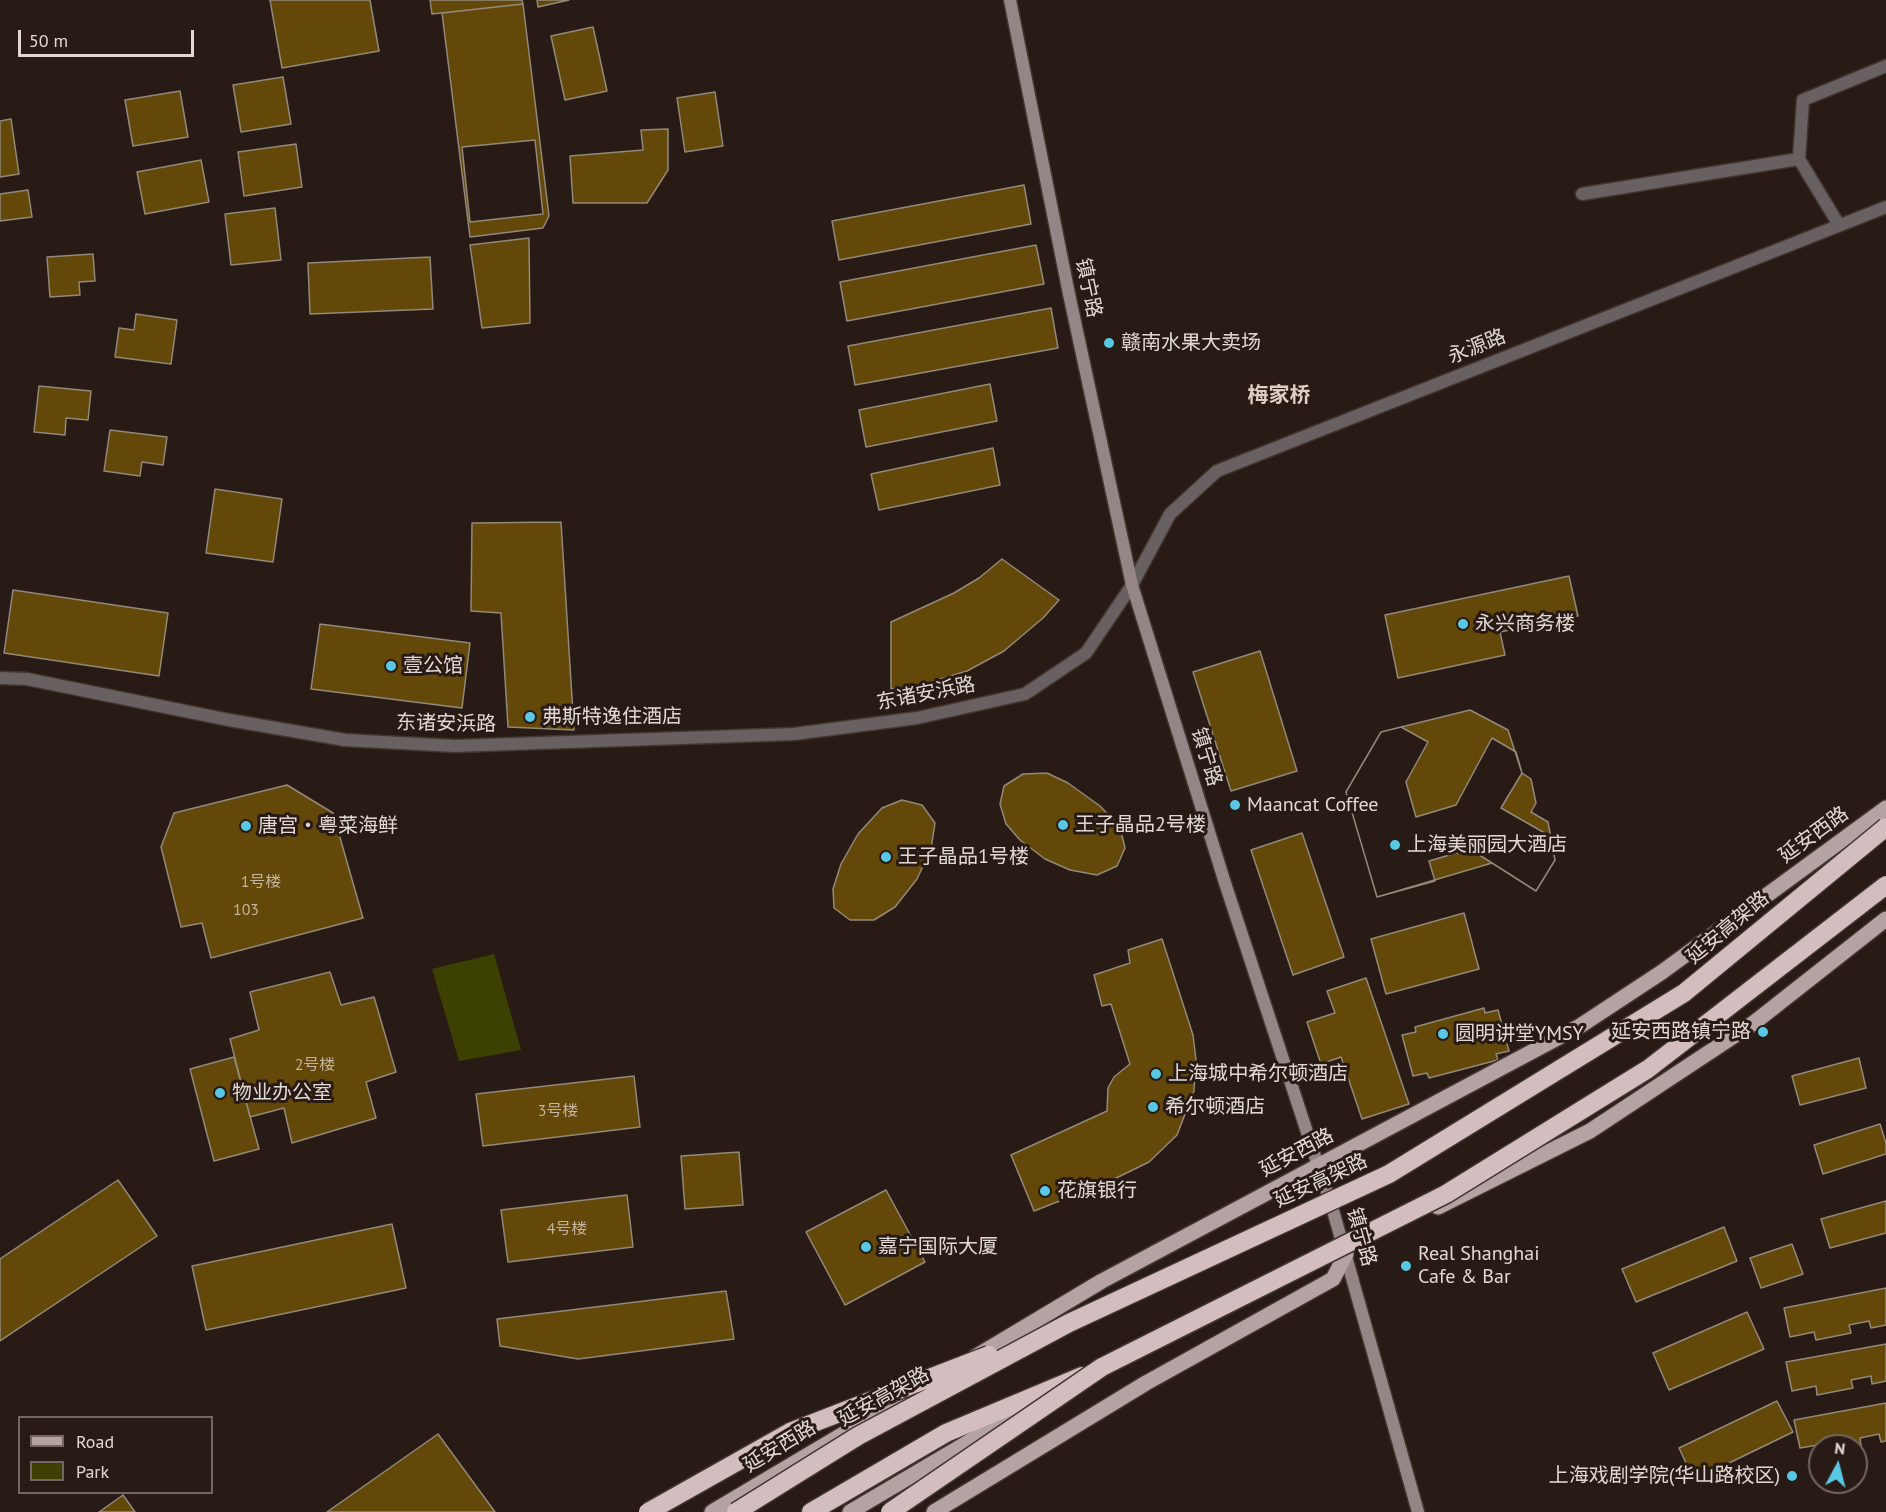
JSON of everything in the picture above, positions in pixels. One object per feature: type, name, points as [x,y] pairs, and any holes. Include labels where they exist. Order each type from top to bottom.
[{"type":"highway","name":"延安高架路","points":[[736,1512],[858,1436],[1069,1323],[1389,1174],[1684,993],[1886,827]]},
{"type":"highway","points":[[811,1512],[946,1432],[1102,1367],[1446,1194],[1648,1070],[1886,885]]},
{"type":"highway","points":[[648,1512],[790,1432],[1069,1323]]},
{"type":"highway","points":[[890,1512],[1102,1367]]},
{"type":"main road","name":"延安西路","points":[[712,1512],[1102,1281],[1580,1026],[1662,972],[1886,808]]},
{"type":"main road","points":[[850,1512],[1013,1414],[1346,1254],[1590,1131],[1755,1022],[1886,919]]},
{"type":"main road","points":[[934,1512],[1146,1383],[1333,1279],[1346,1254]]},
{"type":"street","name":"镇宁路","points":[[1010,0],[1069,294],[1132,585],[1225,883],[1346,1254],[1418,1512]]},
{"type":"street","points":[[1839,225],[1800,159],[1803,100],[1886,66]]},
{"type":"street","points":[[1582,194],[1800,159]]},
{"type":"street","name":"永源路","points":[[1132,585],[1170,514],[1217,471],[1886,207]]},
{"type":"street","name":"东诸安浜路","points":[[0,678],[27,679],[229,720],[345,740],[455,746],[794,734],[917,718],[1024,694],[1086,653],[1132,585]]},
{"type":"green space","points":[[494,954],[521,1050],[459,1061],[432,969]]},
{"type":"building","points":[[270,0],[370,0],[379,51],[282,68]]},
{"type":"building","points":[[430,0],[522,0],[523,4],[432,14]]},
{"type":"building","points":[[537,0],[569,0],[538,7]]},
{"type":"building","points":[[523,4],[549,216],[543,228],[470,237],[442,13]]},
{"type":"building","points":[[593,27],[607,91],[565,100],[551,36]]},
{"type":"building","points":[[283,77],[291,124],[241,132],[233,85]]},
{"type":"building","points":[[180,91],[188,137],[133,146],[125,100]]},
{"type":"building","points":[[715,92],[723,146],[685,152],[677,98]]},
{"type":"building","points":[[11,119],[19,174],[0,177],[0,121]]},
{"type":"building","points":[[668,129],[668,170],[647,203],[573,203],[570,156],[643,150],[641,130]]},
{"type":"building","points":[[535,140],[543,214],[470,222],[462,147]]},
{"type":"building","points":[[296,144],[302,187],[244,196],[238,152]]},
{"type":"building","points":[[201,160],[209,202],[145,214],[137,172]]},
{"type":"building","points":[[1024,185],[1031,224],[839,260],[832,221]]},
{"type":"building","points":[[28,190],[32,217],[0,221],[0,194]]},
{"type":"building","points":[[275,208],[281,260],[231,265],[225,214]]},
{"type":"building","points":[[529,238],[530,323],[482,328],[470,245]]},
{"type":"building","points":[[1036,245],[1044,284],[847,321],[840,282]]},
{"type":"building","points":[[93,254],[95,281],[79,282],[80,295],[50,297],[47,257]]},
{"type":"building","points":[[430,257],[433,309],[310,314],[308,263]]},
{"type":"building","points":[[1051,308],[1058,348],[855,385],[848,346]]},
{"type":"building","points":[[136,314],[177,320],[171,364],[115,357],[119,328],[134,330]]},
{"type":"building","points":[[990,384],[997,421],[866,447],[859,410]]},
{"type":"building","points":[[39,386],[91,391],[88,420],[66,418],[65,435],[34,432]]},
{"type":"building","points":[[110,430],[167,437],[163,465],[142,462],[140,476],[104,471]]},
{"type":"building","points":[[993,448],[1000,485],[879,510],[871,474]]},
{"type":"building","points":[[215,489],[282,499],[273,562],[206,553]]},
{"type":"building","points":[[561,522],[574,730],[508,727],[501,613],[471,611],[472,523]]},
{"type":"building","points":[[1002,559],[1059,600],[1043,618],[1004,651],[967,671],[924,684],[891,689],[891,622],[954,593],[979,578]]},
{"type":"building","name":"永兴商务楼","points":[[1569,576],[1578,616],[1500,632],[1505,655],[1398,678],[1385,615]]},
{"type":"building","points":[[13,590],[168,613],[159,676],[4,653]]},
{"type":"building","name":"壹公馆","points":[[320,624],[470,643],[462,708],[311,689]]},
{"type":"building","points":[[1260,651],[1297,771],[1231,791],[1193,672]]},
{"type":"building","points":[[1470,710],[1508,730],[1522,773],[1531,779],[1536,803],[1531,812],[1548,822],[1555,860],[1536,891],[1492,863],[1377,897],[1346,792],[1381,732]]},
{"type":"building","points":[[1401,727],[1428,742],[1406,782],[1416,817],[1456,805],[1492,738],[1516,752],[1522,773],[1501,808],[1550,836],[1555,860],[1536,891],[1470,849],[1429,861],[1435,881],[1377,897],[1346,792],[1381,732]]},
{"type":"building","name":"王子晶品2号楼","points":[[1047,773],[1068,783],[1100,806],[1120,827],[1125,848],[1117,866],[1097,875],[1070,870],[1045,859],[1020,840],[1006,824],[1000,804],[1004,786],[1023,774]]},
{"type":"building","points":[[287,785],[333,813],[363,918],[211,958],[202,923],[181,927],[161,847],[174,813]]},
{"type":"building","name":"王子晶品1号楼","points":[[902,800],[922,805],[935,823],[931,849],[917,879],[895,907],[874,920],[850,920],[834,908],[833,889],[841,864],[858,834],[882,808]]},
{"type":"building","points":[[1302,833],[1344,957],[1293,975],[1251,850]]},
{"type":"building","points":[[1464,913],[1479,969],[1386,994],[1371,939]]},
{"type":"building","name":"上海城中希尔顿酒店","points":[[1162,939],[1193,1035],[1196,1060],[1194,1091],[1177,1135],[1149,1162],[1108,1182],[1034,1211],[1011,1155],[1107,1111],[1108,1088],[1114,1077],[1130,1064],[1111,1004],[1102,1006],[1094,975],[1130,963],[1128,950]]},
{"type":"building","points":[[330,972],[341,1005],[374,997],[396,1072],[366,1082],[376,1118],[292,1143],[284,1108],[250,1117],[230,1039],[259,1030],[250,992]]},
{"type":"building","points":[[1366,978],[1409,1104],[1362,1119],[1341,1057],[1321,1064],[1307,1022],[1335,1013],[1327,991]]},
{"type":"building","points":[[1484,1008],[1485,1013],[1498,1010],[1509,1051],[1496,1054],[1498,1060],[1429,1078],[1427,1073],[1413,1076],[1402,1035],[1416,1032],[1415,1027]]},
{"type":"building","name":"物业办公室","points":[[234,1057],[259,1149],[214,1161],[190,1069]]},
{"type":"building","points":[[1859,1058],[1866,1088],[1800,1105],[1792,1076]]},
{"type":"building","points":[[634,1076],[640,1127],[483,1146],[476,1094]]},
{"type":"building","points":[[1880,1124],[1886,1143],[1886,1154],[1823,1174],[1814,1145]]},
{"type":"building","points":[[739,1152],[743,1205],[685,1209],[681,1156]]},
{"type":"building","points":[[118,1180],[157,1236],[0,1341],[0,1259]]},
{"type":"building","name":"嘉宁国际大厦","points":[[886,1190],[925,1262],[845,1305],[806,1232]]},
{"type":"building","points":[[627,1195],[633,1247],[508,1262],[501,1210]]},
{"type":"building","points":[[1886,1201],[1886,1233],[1830,1248],[1821,1219]]},
{"type":"building","points":[[392,1224],[406,1288],[206,1330],[192,1266]]},
{"type":"building","points":[[1724,1227],[1737,1261],[1636,1302],[1622,1269]]},
{"type":"building","points":[[1792,1244],[1803,1274],[1761,1288],[1750,1258]]},
{"type":"building","points":[[1886,1288],[1886,1325],[1871,1328],[1869,1321],[1849,1325],[1851,1333],[1816,1340],[1814,1332],[1790,1337],[1784,1308]]},
{"type":"building","points":[[726,1291],[734,1339],[578,1359],[500,1346],[497,1319]]},
{"type":"building","points":[[1747,1312],[1764,1349],[1669,1390],[1653,1353]]},
{"type":"building","points":[[1886,1344],[1886,1381],[1872,1384],[1871,1376],[1851,1380],[1853,1388],[1817,1395],[1816,1386],[1792,1391],[1786,1362]]},
{"type":"building","points":[[1777,1401],[1793,1432],[1694,1480],[1679,1448]]},
{"type":"building","points":[[1886,1403],[1886,1441],[1881,1442],[1879,1434],[1868,1436],[1868,1434],[1808,1434],[1808,1447],[1800,1448],[1794,1420]]},
{"type":"building","points":[[438,1434],[495,1512],[327,1512]]},
{"type":"building","points":[[123,1495],[135,1512],[99,1512]]},
{"type":"place","name":"赣南水果大卖场","points":[[1109,343]]},
{"type":"place","name":"永兴商务楼","points":[[1463,624]]},
{"type":"place","name":"壹公馆","points":[[391,666]]},
{"type":"place","name":"弗斯特逸住酒店","points":[[530,717]]},
{"type":"place","name":"Maancat Coffee","points":[[1235,805]]},
{"type":"place","name":"王子晶品2号楼","points":[[1063,825]]},
{"type":"place","name":"唐宫・粤菜海鲜","points":[[246,826]]},
{"type":"place","name":"上海美丽园大酒店","points":[[1395,845]]},
{"type":"place","name":"王子晶品1号楼","points":[[886,857]]},
{"type":"place","name":"延安西路镇宁路","points":[[1763,1032]]},
{"type":"place","name":"圆明讲堂YMSY","points":[[1443,1034]]},
{"type":"place","name":"上海城中希尔顿酒店","points":[[1156,1074]]},
{"type":"place","name":"物业办公室","points":[[220,1093]]},
{"type":"place","name":"希尔顿酒店","points":[[1153,1107]]},
{"type":"place","name":"花旗银行","points":[[1045,1191]]},
{"type":"place","name":"嘉宁国际大厦","points":[[866,1247]]},
{"type":"place","name":"Real Shanghai Cafe & Bar","points":[[1406,1266]]},
{"type":"place","name":"上海戏剧学院(华山路校区)","points":[[1792,1476]]},
{"type":"district","name":"梅家桥","points":[[1279,396]]}]
